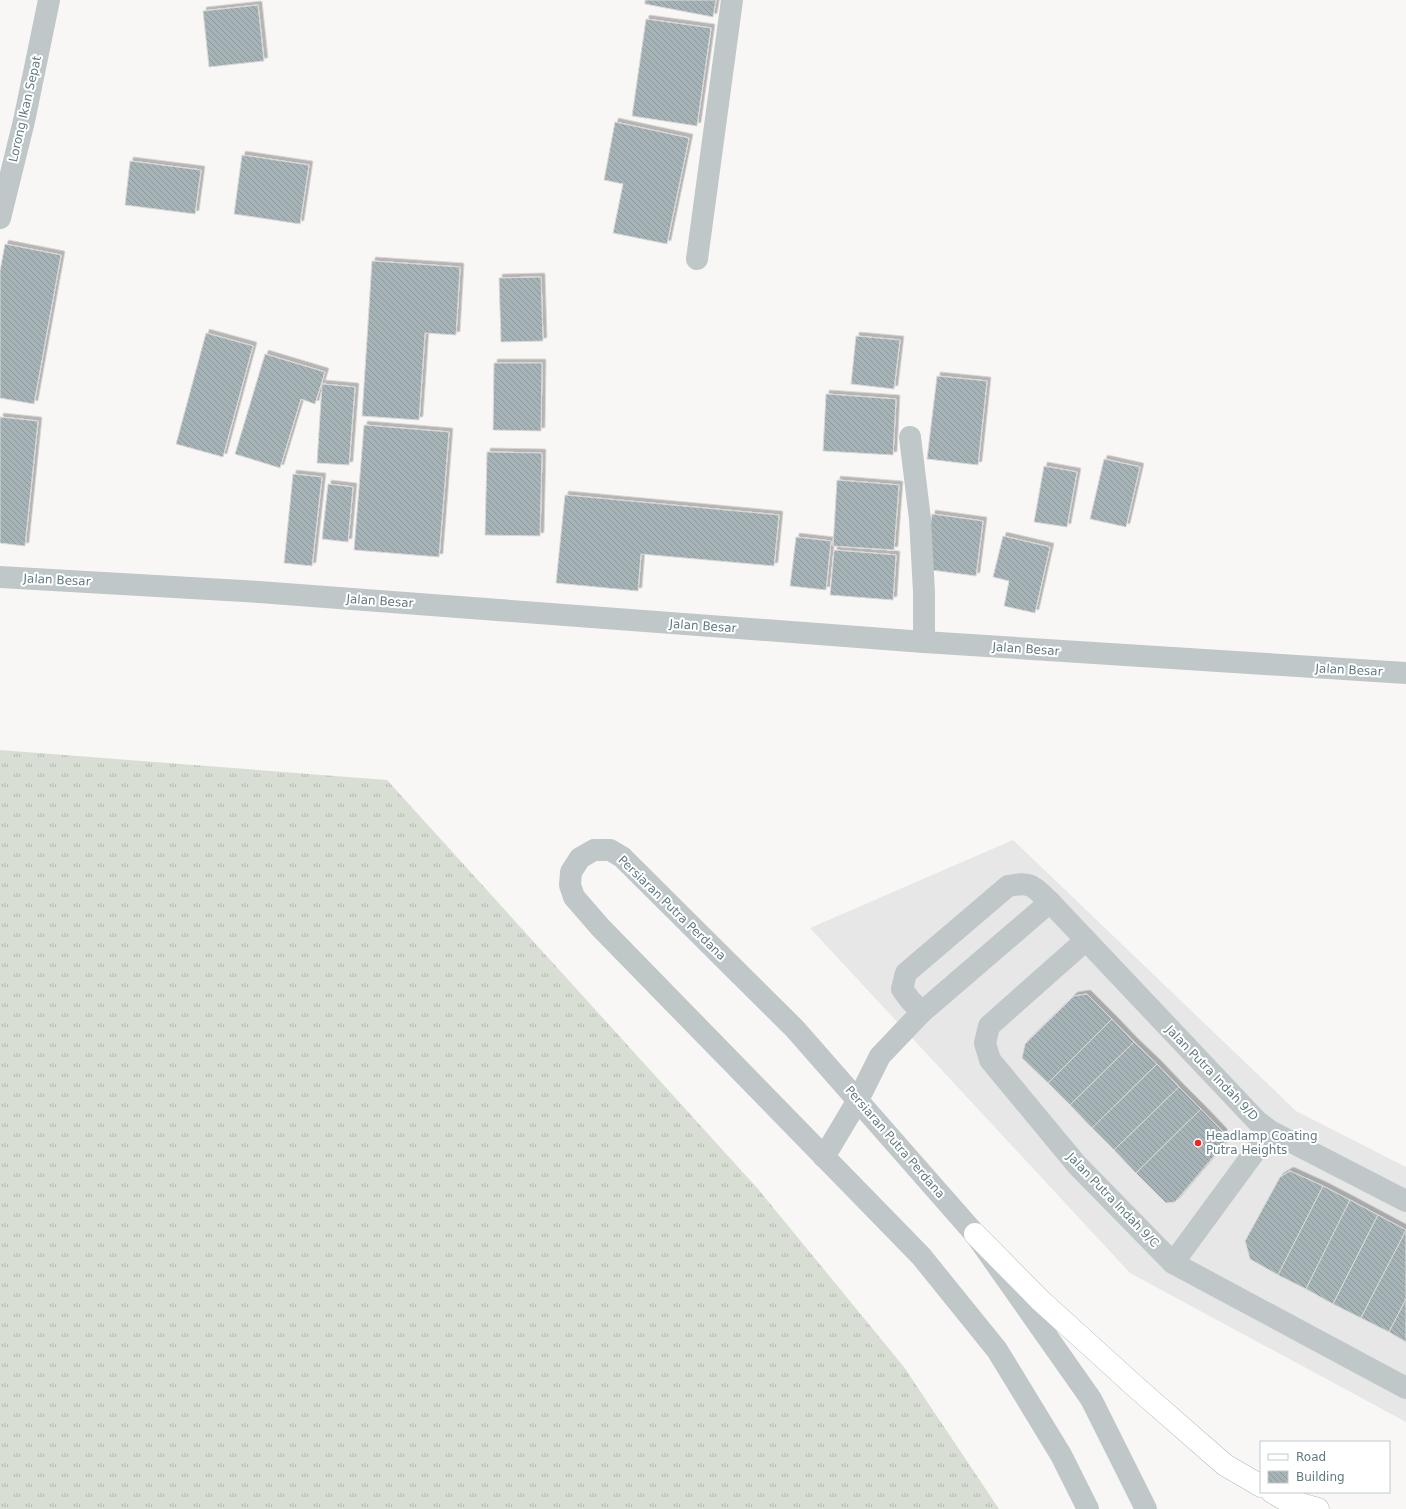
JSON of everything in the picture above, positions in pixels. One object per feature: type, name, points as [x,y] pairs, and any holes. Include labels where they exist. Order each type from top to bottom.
[{"type":"main road","points":[[975,1234],[1040,1300],[1138,1389],[1225,1465],[1260,1485]]},
{"type":"main road","points":[[1274,1493],[1284,1499],[1318,1509]]},
{"type":"street","name":"Lorong Ikan Sepat","points":[[0,218],[24,121],[49,0]]},
{"type":"street","points":[[697,259],[732,0]]},
{"type":"street","points":[[910,436],[920,520],[924,592],[924,642]]},
{"type":"street","name":"Jalan Besar","points":[[0,577],[259,592],[924,642],[1406,673]]},
{"type":"street","name":"Persiaran Putra Perdana","points":[[1088,1509],[1061,1455],[997,1350],[921,1256],[600,927],[574,897],[570,885],[571,872],[580,858],[594,850],[610,850],[622,857],[795,1029],[975,1234],[1091,1398],[1146,1509]]},
{"type":"street","name":"Jalan Putra Indah 9/D","points":[[922,1012],[902,989],[906,973],[1008,886],[1022,883],[1034,887],[1050,902],[1257,1121],[1270,1131],[1406,1201]]},
{"type":"street","points":[[824,1157],[858,1100],[880,1056],[922,1012],[1050,902]]},
{"type":"street","name":"Jalan Putra Indah 9/C","points":[[1086,940],[989,1026],[985,1043],[990,1060],[1077,1165],[1173,1262],[1406,1388]]},
{"type":"street","points":[[1173,1262],[1270,1131]]},
{"type":"shaded area","points":[[1013,840],[1296,1111],[1406,1167],[1406,1422],[1130,1273],[810,928]]},
{"type":"green space","points":[[0,750],[387,780],[758,1189],[904,1367],[999,1509],[0,1509]]},
{"type":"building","points":[[645,0],[716,0],[713,17],[645,4]]},
{"type":"building","points":[[258,5],[264,61],[209,67],[203,11]]},
{"type":"building","points":[[646,19],[711,28],[697,126],[632,116]]},
{"type":"building","points":[[615,122],[689,138],[667,244],[613,233],[623,184],[604,180]]},
{"type":"building","points":[[242,155],[309,165],[300,224],[234,214]]},
{"type":"building","points":[[130,161],[201,170],[195,214],[125,205]]},
{"type":"building","points":[[5,244],[61,255],[34,404],[0,398],[0,271]]},
{"type":"building","points":[[372,261],[460,267],[456,335],[425,333],[419,420],[362,416]]},
{"type":"building","points":[[541,277],[543,341],[501,342],[499,278]]},
{"type":"building","points":[[206,333],[253,346],[223,457],[176,444]]},
{"type":"building","points":[[856,336],[900,340],[894,389],[851,384]]},
{"type":"building","points":[[265,354],[325,372],[315,404],[301,399],[280,468],[235,454]]},
{"type":"building","points":[[494,363],[542,363],[541,431],[493,430]]},
{"type":"building","points":[[937,376],[987,381],[978,465],[927,459]]},
{"type":"building","points":[[322,384],[355,387],[349,465],[317,463]]},
{"type":"building","points":[[826,394],[896,399],[893,455],[823,451]]},
{"type":"building","points":[[0,417],[38,421],[25,546],[0,543]]},
{"type":"building","points":[[364,425],[449,432],[439,557],[354,550]]},
{"type":"building","points":[[487,452],[542,453],[540,536],[485,535]]},
{"type":"building","points":[[1104,459],[1140,467],[1126,527],[1090,519]]},
{"type":"building","points":[[1044,466],[1077,472],[1067,527],[1034,522]]},
{"type":"building","points":[[293,474],[322,477],[312,566],[284,563]]},
{"type":"building","points":[[837,480],[899,485],[894,550],[833,546]]},
{"type":"building","points":[[328,484],[353,487],[348,542],[322,539]]},
{"type":"building","points":[[565,495],[779,515],[774,566],[641,554],[638,591],[556,583]]},
{"type":"building","points":[[932,514],[983,521],[976,576],[924,569]]},
{"type":"building","points":[[1003,536],[1050,547],[1035,613],[1004,606],[1009,581],[993,577]]},
{"type":"building","points":[[796,537],[831,541],[826,590],[790,586]]},
{"type":"building","points":[[834,550],[896,555],[893,600],[830,595]]},
{"type":"building","points":[[1087,994],[1112,1019],[1048,1083],[1022,1058],[1025,1044],[1074,996]]},
{"type":"building","points":[[1112,1019],[1134,1042],[1070,1105],[1048,1083]]},
{"type":"building","points":[[1134,1042],[1157,1064],[1092,1128],[1070,1105]]},
{"type":"building","points":[[1157,1064],[1179,1087],[1114,1150],[1092,1128]]},
{"type":"building","points":[[1179,1087],[1201,1109],[1136,1173],[1114,1150]]},
{"type":"building","points":[[1201,1109],[1223,1132],[1225,1143],[1175,1202],[1166,1203],[1136,1173]]},
{"type":"building","points":[[1290,1171],[1323,1186],[1278,1275],[1250,1259],[1245,1241],[1280,1177]]},
{"type":"building","points":[[1323,1186],[1350,1200],[1306,1289],[1278,1275]]},
{"type":"building","points":[[1350,1200],[1378,1215],[1333,1304],[1306,1289]]},
{"type":"building","points":[[1378,1215],[1406,1230],[1361,1318],[1333,1304]]},
{"type":"building","points":[[1406,1230],[1406,1299],[1389,1332],[1361,1318]]},
{"type":"building","points":[[1406,1299],[1406,1342],[1389,1332]]},
{"type":"place","name":"Headlamp Coating Putra Heights","points":[[1198,1143]]}]
